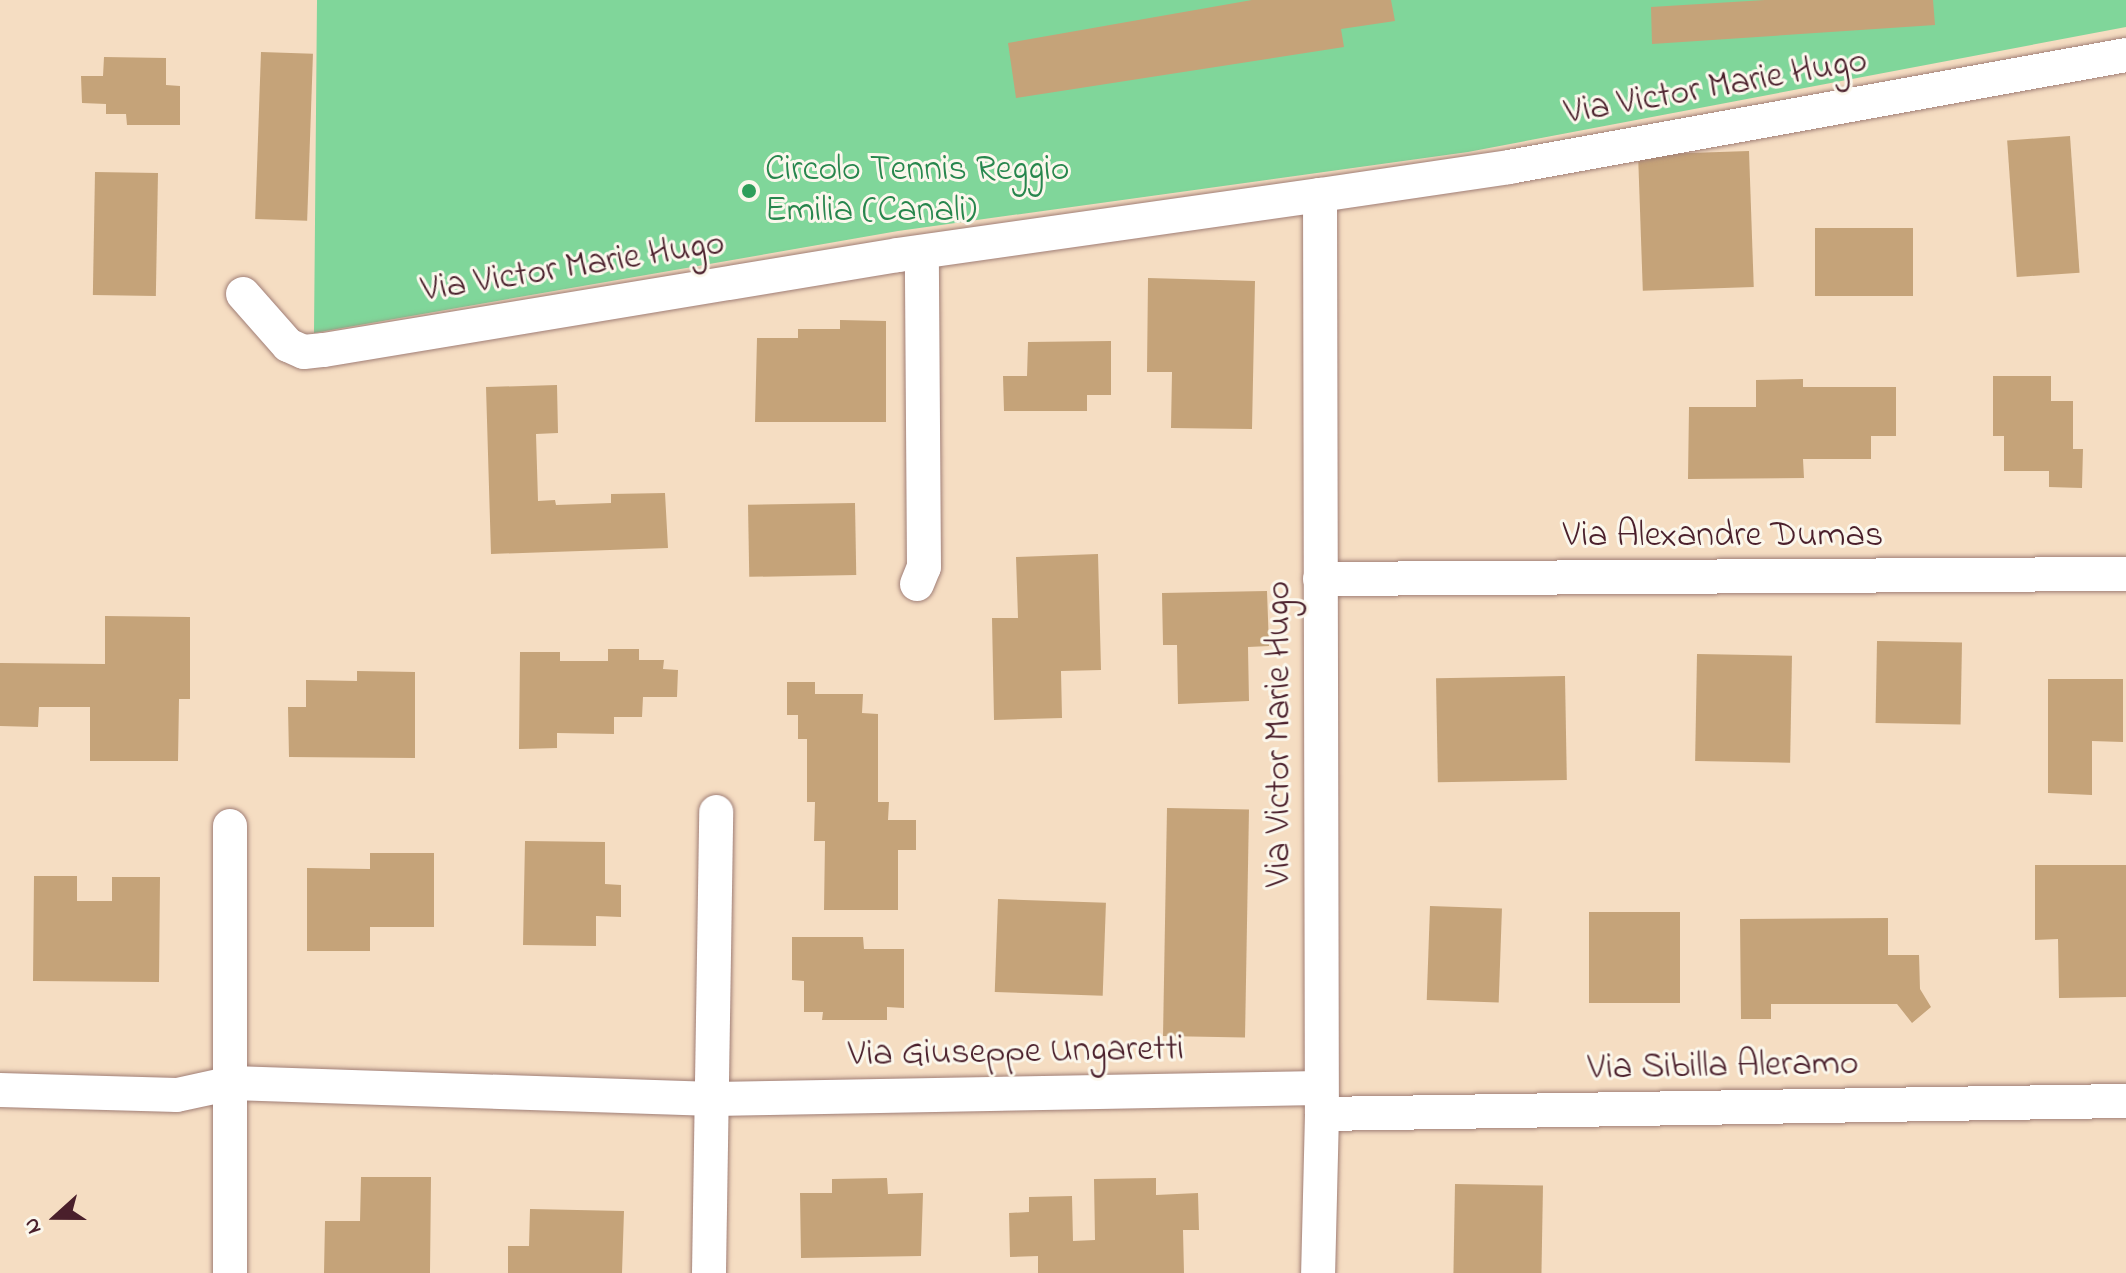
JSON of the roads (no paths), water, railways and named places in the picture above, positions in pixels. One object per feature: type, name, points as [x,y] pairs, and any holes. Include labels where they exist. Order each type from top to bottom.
[{"type":"street","name":"Via Victor Marie Hugo","points":[[243,294],[288,345],[304,352],[922,252],[1509,167],[2126,55]]},
{"type":"street","name":"Via Victor Marie Hugo","points":[[1318,1273],[1321,1101],[1320,195]]},
{"type":"street","points":[[917,584],[924,567],[922,252]]},
{"type":"street","name":"Via Alexandre Dumas","points":[[1320,579],[2126,574]]},
{"type":"street","points":[[709,1273],[716,812]]},
{"type":"street","points":[[230,826],[230,1273]]},
{"type":"street","name":"Via Giuseppe Ungaretti","points":[[0,1090],[177,1095],[232,1083],[714,1099],[1321,1101]]},
{"type":"street","name":"Via Sibilla Aleramo","points":[[1321,1101],[2126,1101]]},
{"type":"place","name":"Circolo Tennis Reggio Emilia (Canali)","points":[[749,191]]}]
